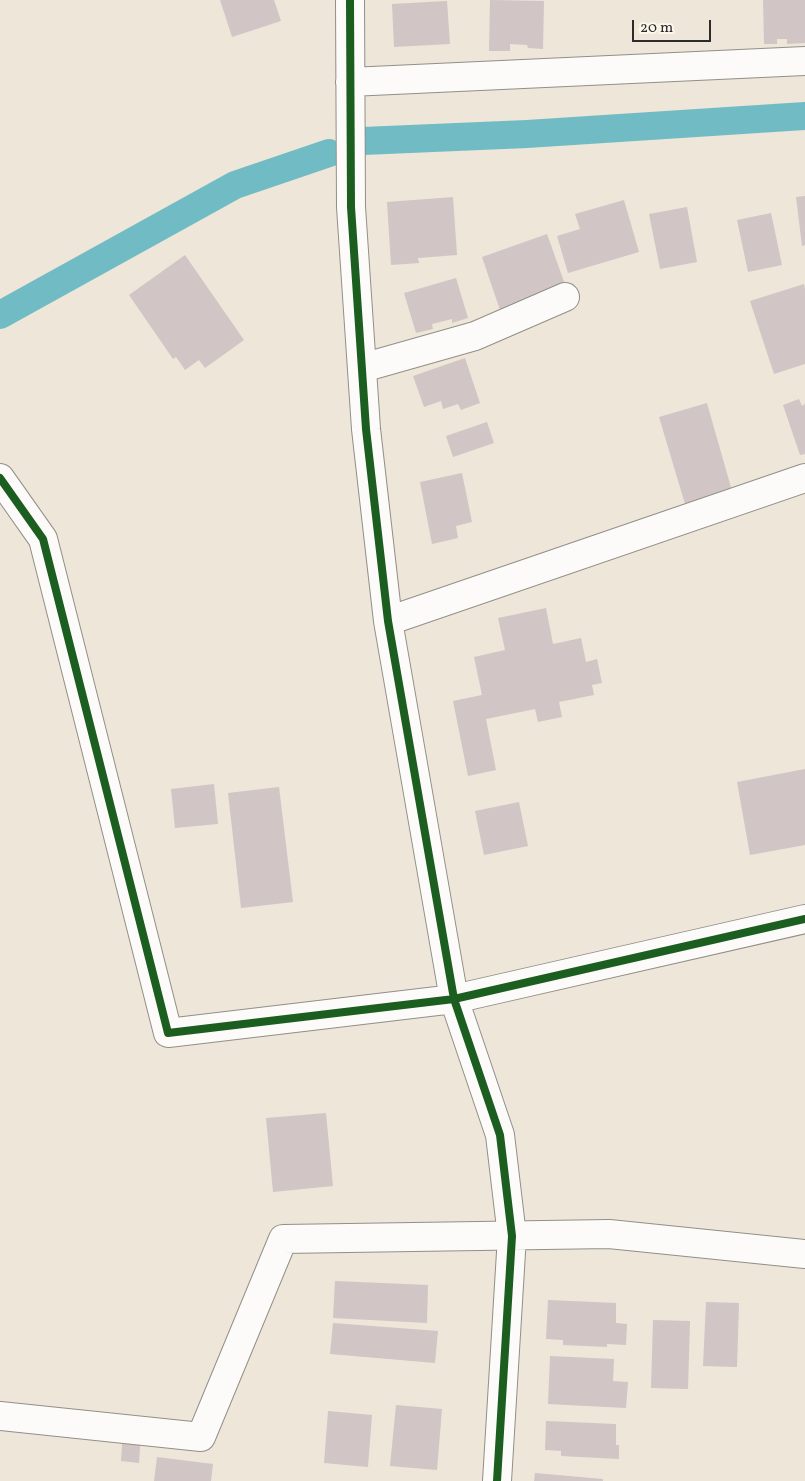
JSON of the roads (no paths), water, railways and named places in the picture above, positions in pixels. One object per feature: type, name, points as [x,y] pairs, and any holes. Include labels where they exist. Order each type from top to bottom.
[{"type":"street","points":[[350,0],[351,207],[366,429],[388,621],[454,999],[500,1135],[512,1236],[498,1481]]},
{"type":"street","points":[[350,82],[805,61]]},
{"type":"street","points":[[362,368],[475,336],[566,297]]},
{"type":"street","points":[[0,478],[43,539],[168,1033],[454,999],[805,919]]},
{"type":"street","points":[[388,621],[805,478]]},
{"type":"street","points":[[0,1416],[201,1438],[283,1239],[609,1234],[805,1254]]},
{"type":"waterway","points":[[363,141],[527,134],[805,116]]},
{"type":"waterway","points":[[0,315],[235,185],[329,153]]}]
